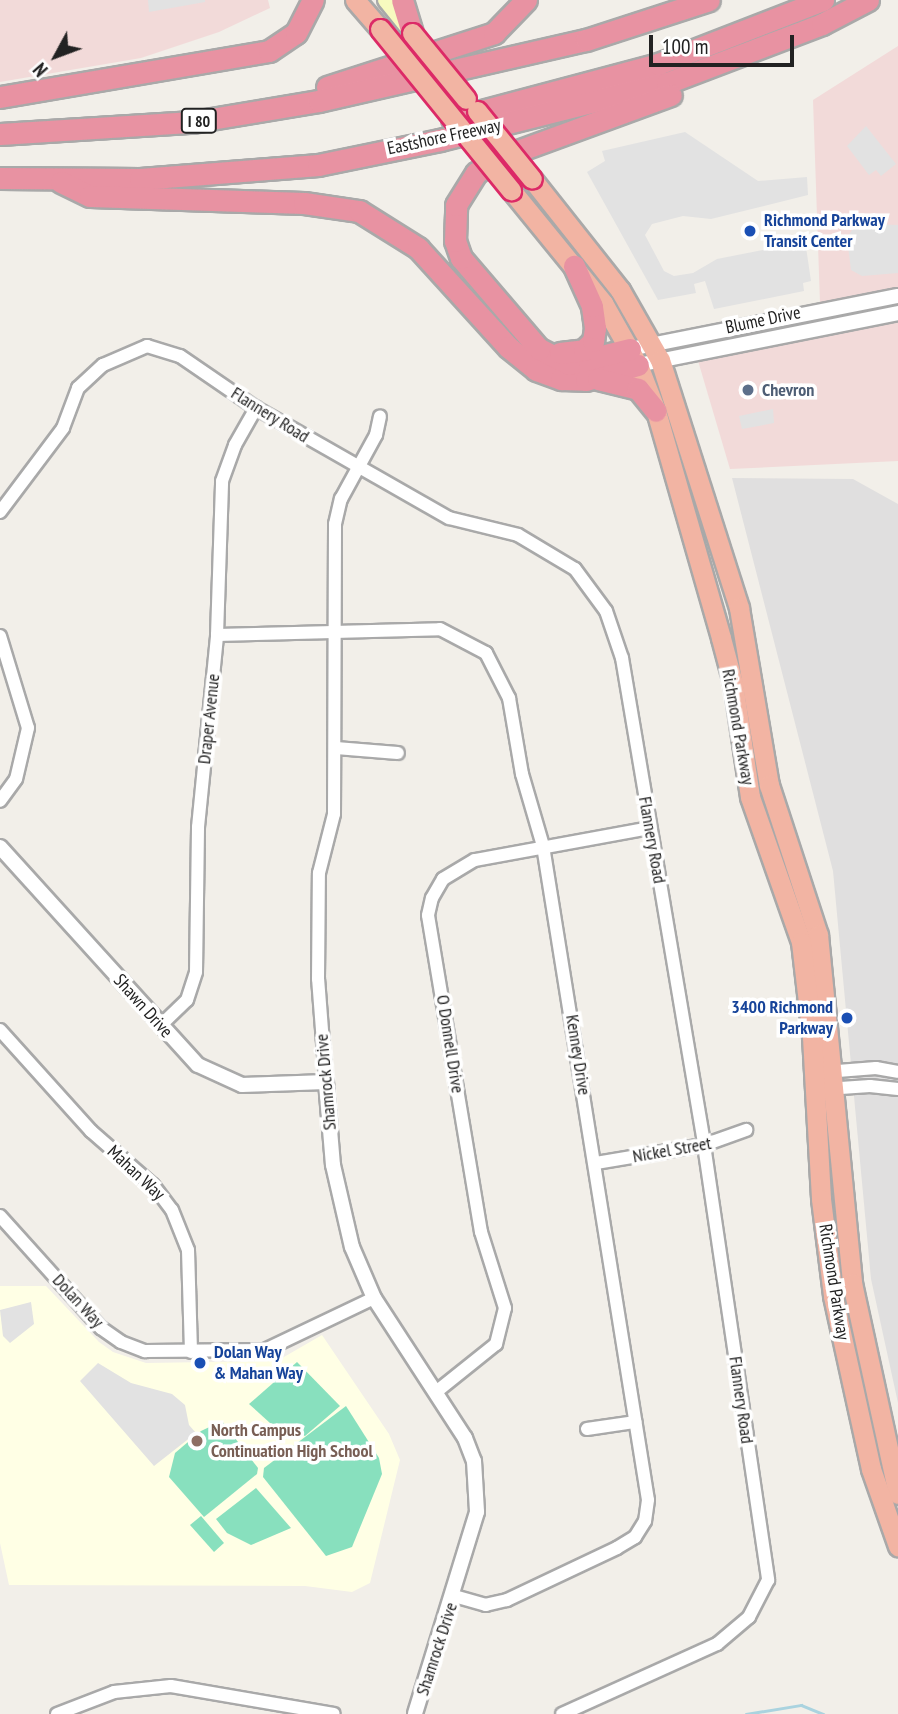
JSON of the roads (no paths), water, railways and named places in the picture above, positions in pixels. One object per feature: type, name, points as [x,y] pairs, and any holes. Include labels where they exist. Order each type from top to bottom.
[{"type":"highway","points":[[0,97],[270,51],[301,28],[313,0]]},
{"type":"highway","name":"Richmond Parkway","points":[[355,0],[574,266],[634,357],[656,411],[733,683],[750,797],[801,942],[824,1081],[852,1283],[898,1494]]},
{"type":"highway","points":[[402,0],[412,33]]},
{"type":"highway","points":[[253,113],[487,36],[509,23],[526,0]]},
{"type":"highway","name":"I 80","points":[[0,134],[121,129],[253,113],[532,54],[709,0]]},
{"type":"highway","points":[[569,83],[797,0]]},
{"type":"highway","points":[[447,113],[715,45],[823,0]]},
{"type":"highway","name":"Eastshore Freeway","points":[[0,178],[57,180],[220,176],[318,165],[589,104],[745,55],[868,0]]},
{"type":"highway","name":"Richmond Parkway","points":[[412,33],[620,290],[656,351],[739,608],[769,785],[818,935],[824,1081],[821,1199],[833,1296],[871,1469],[898,1546]]},
{"type":"highway","points":[[634,357],[569,364],[554,359],[531,339],[461,258],[456,242],[456,205],[476,173],[506,155],[670,96],[745,55]]},
{"type":"highway","points":[[57,180],[90,197],[304,203],[359,211],[418,248],[524,362],[561,379],[596,379],[638,389],[656,411]]},
{"type":"highway","points":[[531,339],[570,355],[584,350],[593,341],[592,306],[574,266]]},
{"type":"highway","points":[[596,379],[634,357]]},
{"type":"main road","points":[[386,0],[412,33]]},
{"type":"street","name":"Blume Drive","points":[[634,357],[898,296]]},
{"type":"street","name":"Blume Drive","points":[[656,351],[898,313]]},
{"type":"street","name":"Flannery Road","points":[[0,512],[63,428],[78,388],[103,365],[147,346],[180,356],[256,408],[449,518],[518,535],[575,569],[606,611],[622,658],[704,1144],[768,1580],[749,1616],[717,1644],[562,1714]]},
{"type":"street","name":"Draper Avenue","points":[[161,1026],[187,1000],[196,972],[198,827],[218,635],[222,481],[235,445],[256,408]]},
{"type":"street","name":"Shamrock Drive","points":[[380,416],[376,435],[341,499],[335,524],[337,632],[334,814],[318,873],[318,979],[338,1195],[352,1247],[374,1298],[436,1392],[474,1461],[477,1512],[454,1596],[415,1714]]},
{"type":"street","name":"Kenney Drive","points":[[218,635],[440,629],[485,653],[509,698],[522,774],[543,846],[648,1500],[645,1521],[635,1537],[507,1600],[486,1605],[454,1596]]},
{"type":"street","points":[[0,636],[28,728],[16,779],[0,801]]},
{"type":"street","points":[[336,748],[398,752]]},
{"type":"street","name":"O Donnell Drive","points":[[436,1392],[496,1344],[505,1308],[481,1232],[428,915],[443,879],[459,867],[543,846],[650,828]]},
{"type":"street","name":"Shawn Drive","points":[[0,846],[198,1065],[222,1079],[266,1087],[326,1082]]},
{"type":"street","name":"Mahan Way","points":[[0,1030],[91,1131],[153,1185],[172,1210],[188,1250],[191,1352]]},
{"type":"street","points":[[824,1081],[876,1068],[898,1072]]},
{"type":"street","points":[[824,1081],[898,1089]]},
{"type":"street","name":"Nickel Street","points":[[596,1163],[704,1144],[746,1130]]},
{"type":"street","name":"Dolan Way","points":[[0,1216],[114,1338],[145,1351],[191,1352],[276,1347],[374,1298]]},
{"type":"street","points":[[587,1429],[635,1422]]},
{"type":"street","points":[[57,1714],[114,1692],[171,1686],[334,1714]]},
{"type":"waterway","points":[[746,1714],[801,1705],[823,1714]]},
{"type":"place","name":"Richmond Parkway Transit Center","points":[[750,231]]},
{"type":"place","name":"Chevron","points":[[748,390]]},
{"type":"place","name":"3400 Richmond Parkway","points":[[847,1018]]},
{"type":"place","name":"Dolan Way & Mahan Way","points":[[200,1363]]},
{"type":"place","name":"North Campus Continuation High School","points":[[197,1441]]}]
